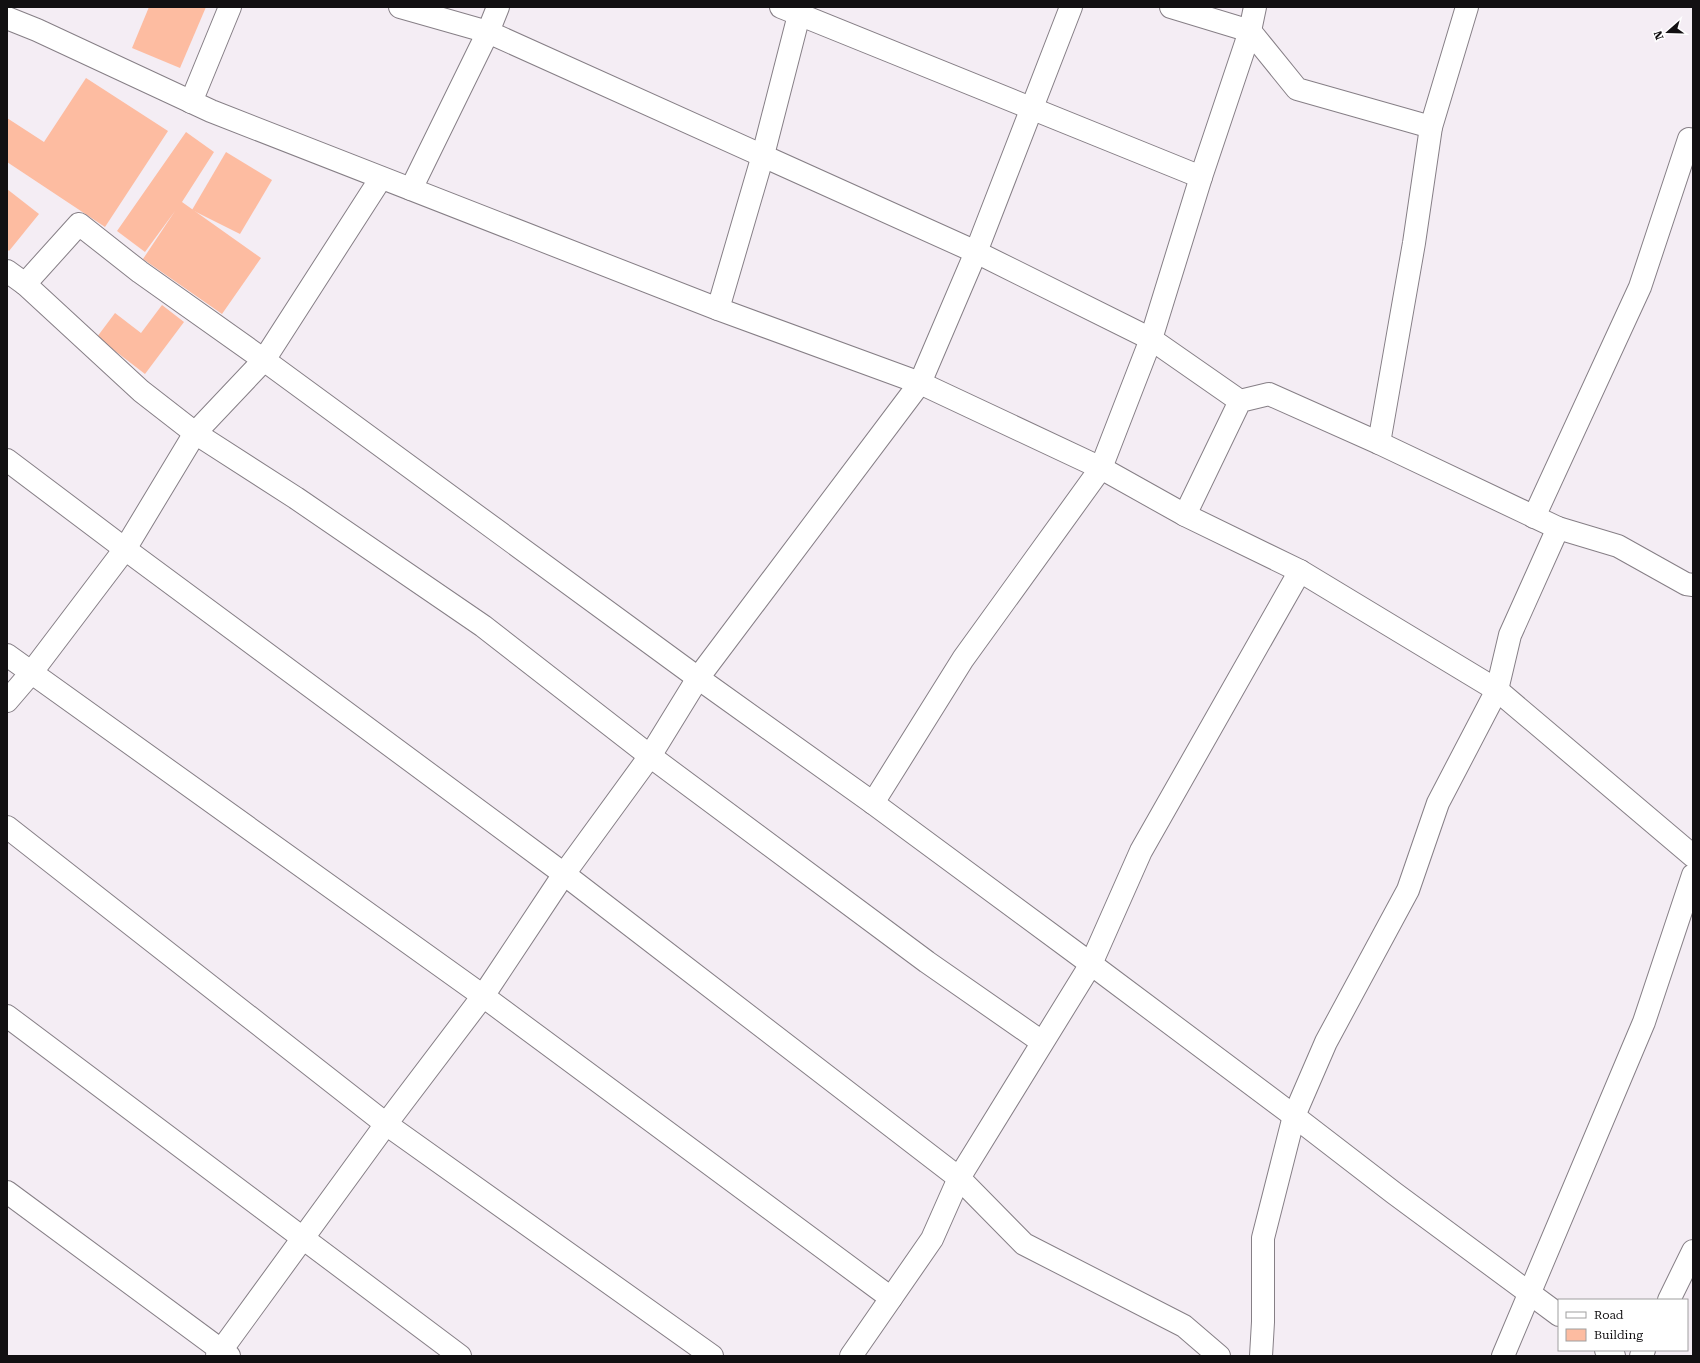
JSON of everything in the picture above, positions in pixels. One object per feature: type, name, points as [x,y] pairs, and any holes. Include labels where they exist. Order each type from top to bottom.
[{"type":"street","points":[[191,102],[230,7]]},
{"type":"street","points":[[400,7],[488,32],[976,252],[1151,339],[1240,401],[1269,394],[1379,443],[1558,528],[1618,546],[1686,584],[1693,585]]},
{"type":"street","points":[[411,189],[488,32],[498,7]]},
{"type":"street","points":[[7,1192],[223,1354],[303,1237],[483,996],[564,874],[650,756],[698,678],[920,383],[976,252],[1071,7]]},
{"type":"street","points":[[1171,7],[1250,31],[1297,89],[1431,127]]},
{"type":"street","points":[[873,803],[963,659],[1101,468],[1151,339],[1201,177],[1250,31],[1255,7]]},
{"type":"street","points":[[1379,443],[1414,243],[1431,127],[1467,7]]},
{"type":"street","points":[[718,309],[763,155],[794,9],[1201,177]]},
{"type":"street","points":[[7,18],[37,30],[211,111],[718,309],[920,383],[1101,468],[1185,515],[1300,571],[1497,690],[1693,856]]},
{"type":"street","points":[[1534,517],[1640,287],[1689,139]]},
{"type":"street","points":[[7,701],[31,674],[125,549],[195,433],[264,360],[381,178]]},
{"type":"street","points":[[25,284],[79,224],[140,272],[264,360],[698,678],[873,803],[1091,964],[1394,1193],[1558,1314]]},
{"type":"street","points":[[7,271],[25,284],[141,390],[195,433],[296,498],[483,626],[650,756],[927,962],[1042,1042]]},
{"type":"street","points":[[1185,515],[1240,401]]},
{"type":"street","points":[[7,460],[564,874],[959,1178],[1024,1244],[1184,1326],[1218,1356]]},
{"type":"street","points":[[1261,1356],[1263,1322],[1263,1238],[1294,1116],[1326,1042],[1408,890],[1438,803],[1497,690],[1510,635],[1558,528]]},
{"type":"street","points":[[851,1356],[932,1239],[959,1178],[1091,964],[1141,851],[1300,571]]},
{"type":"street","points":[[7,655],[31,674],[483,996],[891,1298]]},
{"type":"street","points":[[7,827],[386,1124],[712,1356]]},
{"type":"street","points":[[1503,1356],[1644,1022],[1693,876]]},
{"type":"street","points":[[7,1016],[460,1356]]},
{"type":"street","points":[[1669,1299],[1693,1251]]},
{"type":"building","points":[[149,7],[206,7],[180,68],[132,48]]},
{"type":"building","points":[[86,78],[168,131],[105,227],[7,162],[7,118],[44,142]]},
{"type":"building","points":[[186,132],[214,152],[182,202],[261,258],[222,314],[143,259],[175,211],[145,252],[117,231]]},
{"type":"building","points":[[226,152],[272,180],[240,234],[192,210]]},
{"type":"building","points":[[7,189],[39,214],[9,251],[7,249]]},
{"type":"building","points":[[162,305],[184,322],[145,374],[97,337],[115,313],[141,333]]}]
